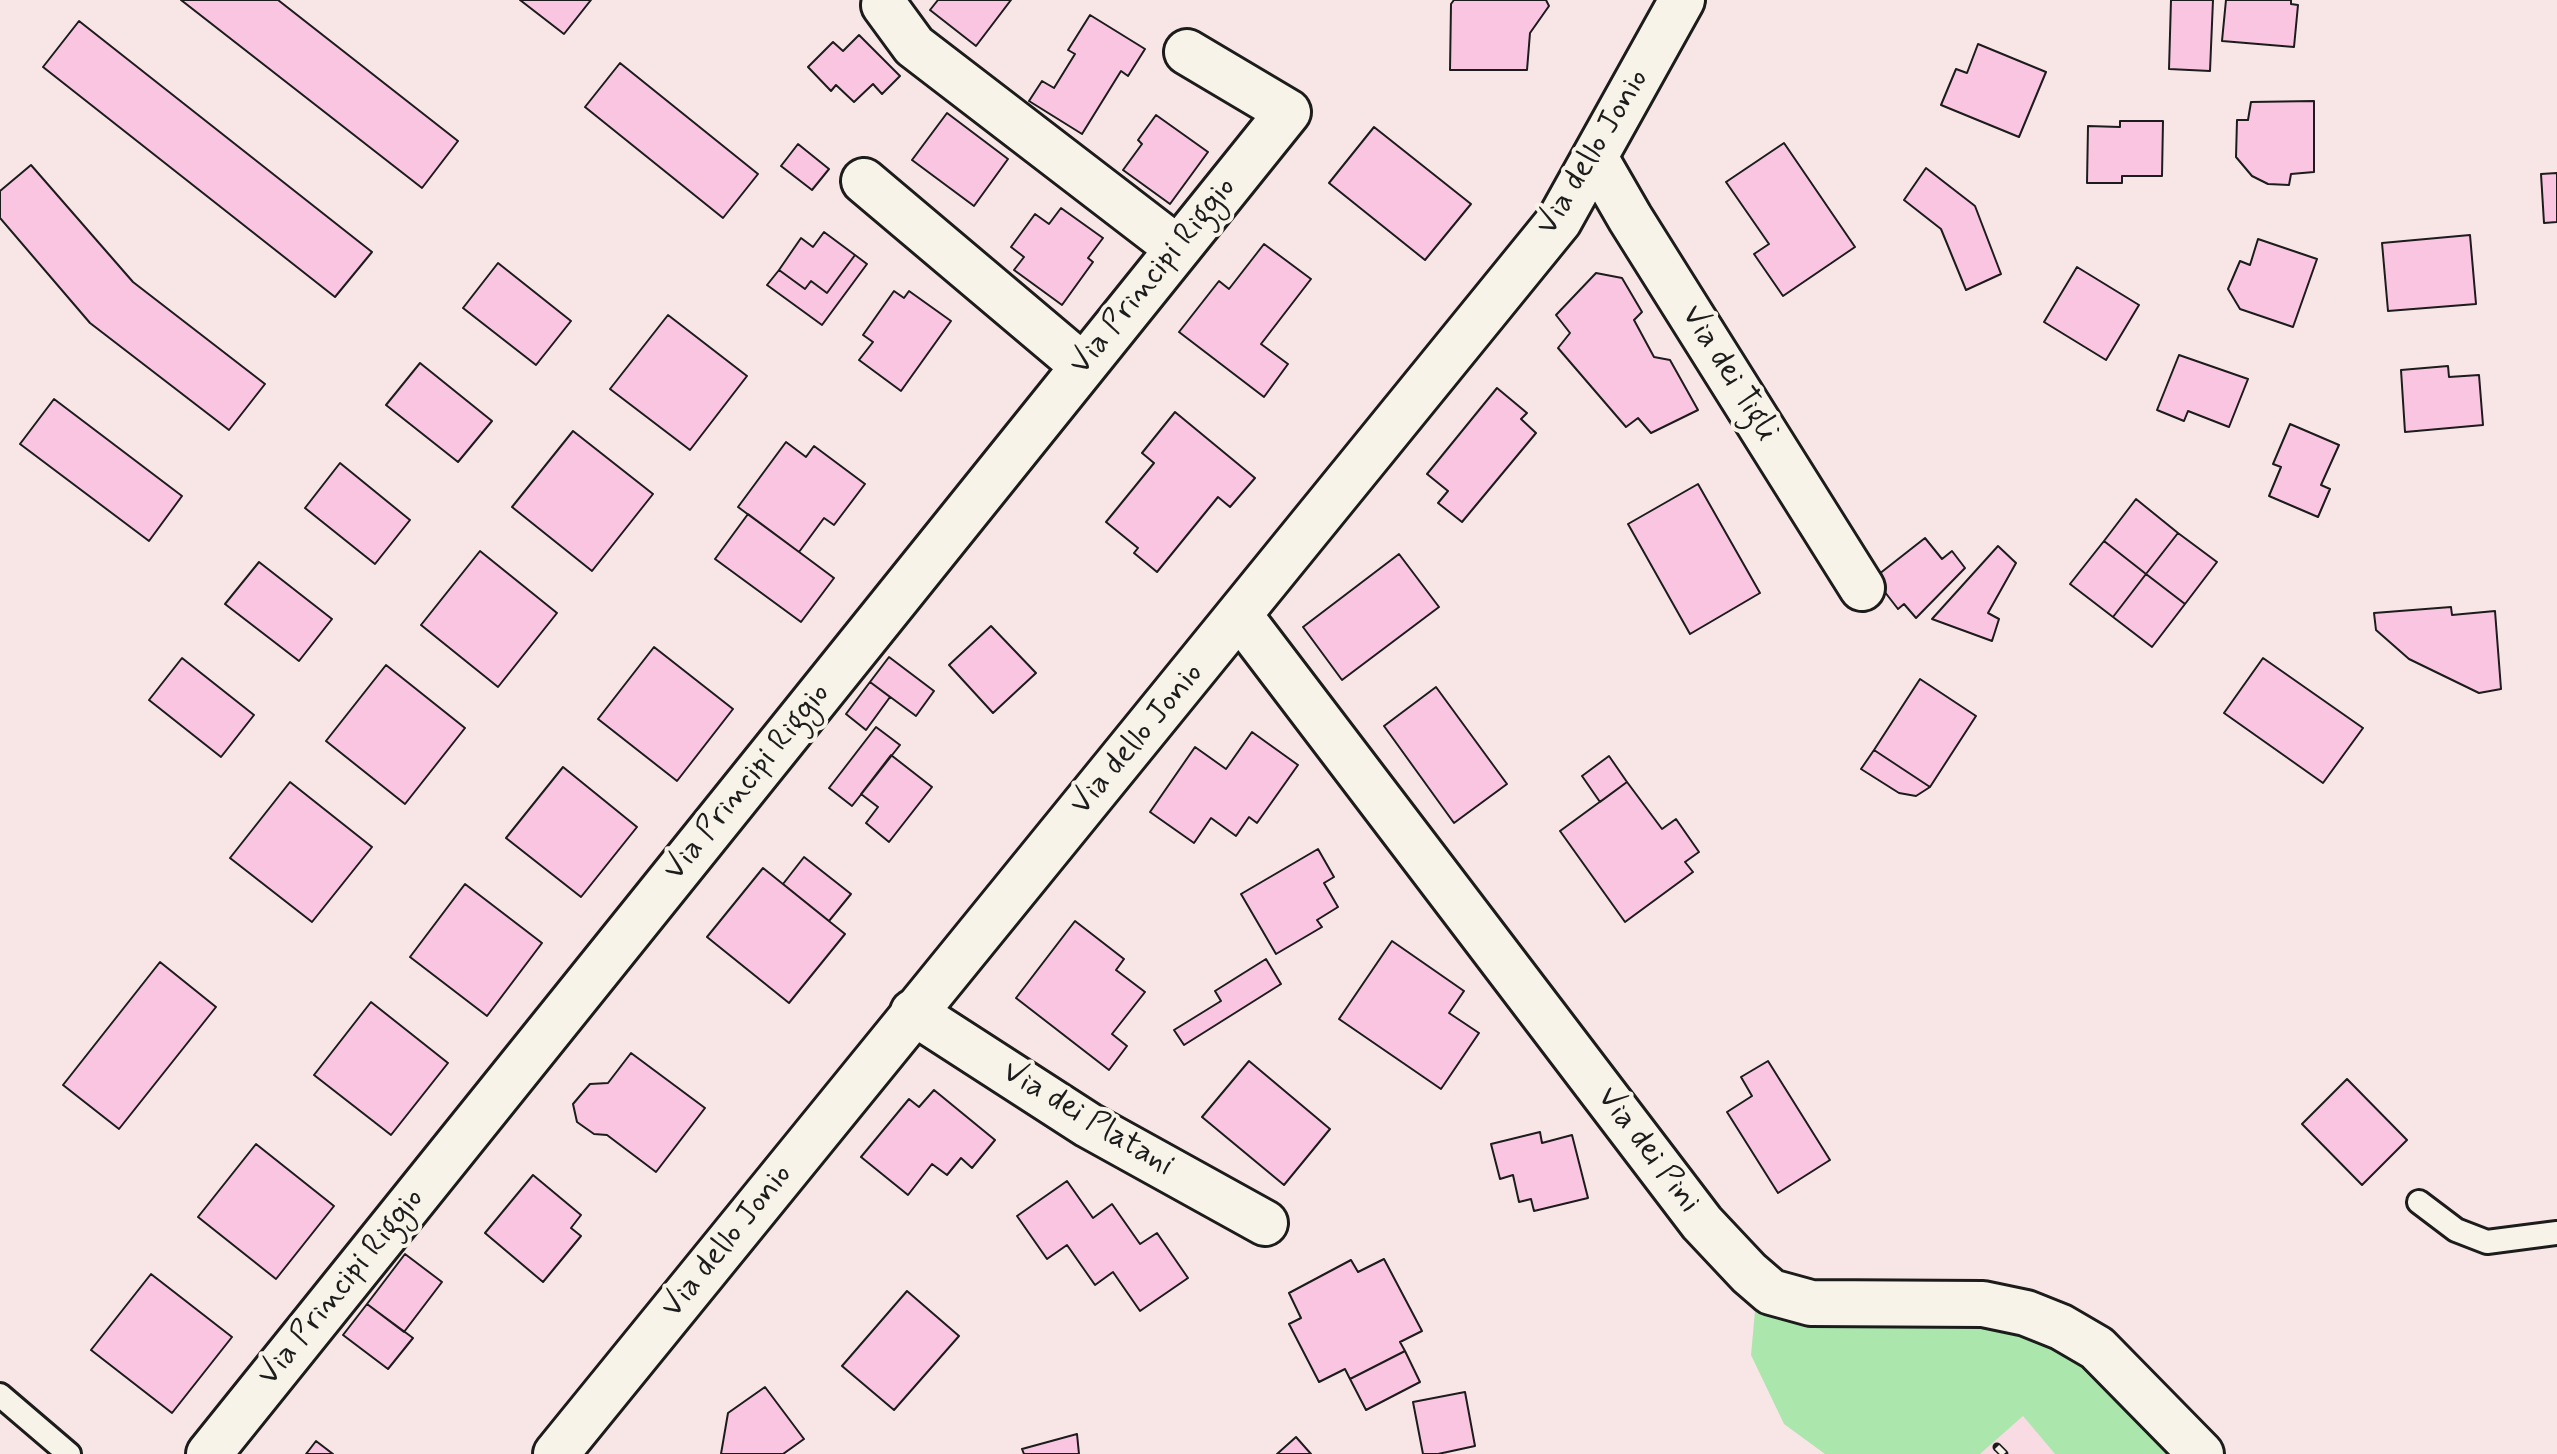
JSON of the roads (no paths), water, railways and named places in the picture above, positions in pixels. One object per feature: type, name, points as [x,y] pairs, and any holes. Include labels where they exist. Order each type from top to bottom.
[{"type":"street","name":"Via dello Jonio","points":[[556,1454],[1559,221],[1682,0]]},
{"type":"street","points":[[884,5],[914,46],[1177,248]]},
{"type":"street","name":"Via Principi Riggio","points":[[209,1454],[1288,112],[1187,52]]},
{"type":"street","name":"Via dei Tigli","points":[[1596,159],[1862,588]]},
{"type":"street","points":[[864,181],[1083,366]]},
{"type":"street","name":"Via dei Pini","points":[[1240,616],[1702,1223],[1749,1273],[1771,1292],[1811,1303],[1983,1304],[2026,1313],[2061,1327],[2097,1348],[2201,1454]]},
{"type":"street","name":"Via dei Platani","points":[[913,1012],[1088,1125],[1265,1223]]},
{"type":"lane","points":[[2419,1202],[2456,1230],[2487,1242],[2557,1233]]},
{"type":"lane","points":[[0,1395],[69,1454]]},
{"type":"railway","points":[[1997,1447],[2004,1454]]}]
